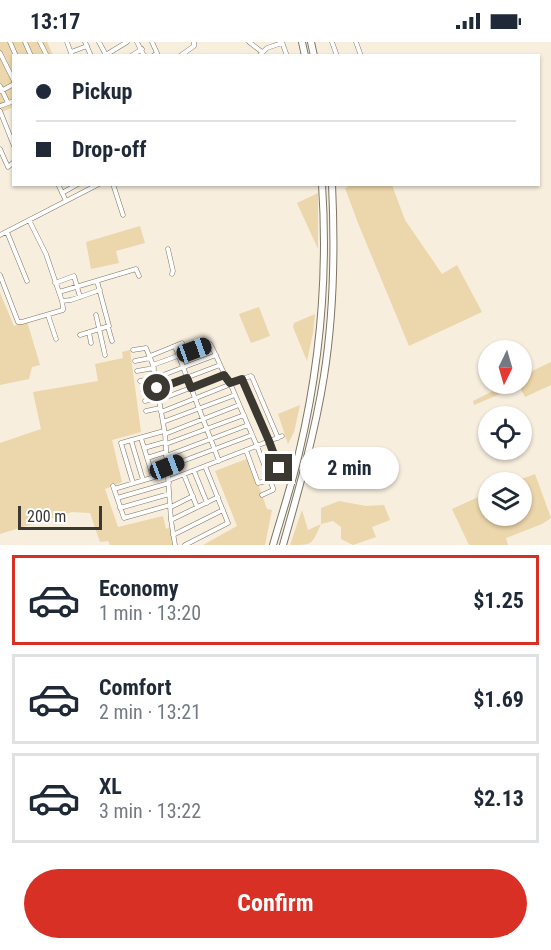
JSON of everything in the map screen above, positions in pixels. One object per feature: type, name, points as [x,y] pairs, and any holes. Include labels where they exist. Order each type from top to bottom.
[{"type":"highway","points":[[273,545],[299,454],[314,374],[324,271],[322,186]]},
{"type":"highway","points":[[283,545],[308,454],[324,375],[333,274],[332,186]]},
{"type":"street","points":[[67,42],[72,54],[86,44]]},
{"type":"street","points":[[137,42],[143,54]]},
{"type":"street","points":[[183,54],[194,46],[194,42]]},
{"type":"street","points":[[249,42],[261,54],[267,48],[282,43]]},
{"type":"street","points":[[107,54],[124,43]]},
{"type":"street","points":[[134,54],[142,49]]},
{"type":"street","points":[[0,52],[12,79]]},
{"type":"street","points":[[1,89],[8,103]]},
{"type":"street","points":[[0,106],[12,101]]},
{"type":"street","points":[[0,111],[12,141]]},
{"type":"street","points":[[0,149],[8,167],[12,164]]},
{"type":"street","points":[[59,186],[66,201]]},
{"type":"street","points":[[62,193],[74,186]]},
{"type":"street","points":[[0,235],[95,186]]},
{"type":"street","points":[[114,186],[123,215]]},
{"type":"street","points":[[0,276],[18,322],[63,310],[46,254],[29,220]]},
{"type":"street","points":[[7,231],[27,281]]},
{"type":"street","points":[[168,249],[172,274]]},
{"type":"street","points":[[58,292],[136,269],[139,276]]},
{"type":"street","points":[[55,283],[74,276],[80,297]]},
{"type":"street","points":[[97,280],[112,341]]},
{"type":"street","points":[[62,301],[100,290]]},
{"type":"street","points":[[48,315],[56,339]]},
{"type":"street","points":[[96,315],[105,355]]},
{"type":"street","points":[[80,335],[108,327]]},
{"type":"street","points":[[89,332],[91,342]]},
{"type":"street","points":[[135,361],[182,343]]},
{"type":"street","points":[[137,371],[154,367],[210,344],[224,375],[231,384],[270,480],[273,490],[262,495]]},
{"type":"street","points":[[175,346],[219,461]]},
{"type":"street","points":[[133,350],[146,348],[154,367],[163,422],[175,545]]},
{"type":"street","points":[[140,381],[156,378],[216,354]]},
{"type":"street","points":[[143,391],[157,389],[220,365]]},
{"type":"street","points":[[145,401],[159,399],[224,375]]},
{"type":"street","points":[[117,498],[168,482],[280,437],[250,376],[161,410],[146,411]]},
{"type":"street","points":[[242,379],[279,468]]},
{"type":"street","points":[[163,422],[235,394]]},
{"type":"street","points":[[133,483],[122,443],[164,433],[239,405]]},
{"type":"street","points":[[144,448],[165,443],[244,415]]},
{"type":"street","points":[[147,458],[211,439],[248,424]]},
{"type":"street","points":[[150,467],[167,465],[252,435]]},
{"type":"street","points":[[141,438],[153,477]]},
{"type":"street","points":[[131,440],[143,480]]},
{"type":"street","points":[[246,450],[258,483],[270,480]]},
{"type":"street","points":[[185,545],[227,524],[228,521],[206,466]]},
{"type":"street","points":[[194,471],[207,502]]},
{"type":"street","points":[[168,473],[114,487],[125,518],[170,506],[193,496]]},
{"type":"street","points":[[184,474],[197,507]]},
{"type":"street","points":[[120,508],[169,494]]},
{"type":"street","points":[[171,520],[218,497]]},
{"type":"street","points":[[173,535],[223,510]]},
{"type":"shaded area","points":[[0,42],[47,42],[53,54],[12,54],[12,107],[0,113]]},
{"type":"shaded area","points":[[350,186],[392,186],[405,220],[442,274],[457,265],[482,312],[409,346],[345,188]]},
{"type":"shaded area","points":[[318,193],[318,249],[297,203]]},
{"type":"shaded area","points":[[140,226],[145,243],[116,251],[119,263],[91,269],[86,242]]},
{"type":"shaded area","points":[[0,293],[14,326],[27,321],[40,365],[32,367],[29,379],[0,385]]},
{"type":"shaded area","points":[[259,307],[270,336],[251,343],[239,314]]},
{"type":"shaded area","points":[[315,314],[307,361],[293,327],[294,323]]},
{"type":"shaded area","points":[[130,350],[141,432],[112,440],[122,482],[105,489],[118,527],[163,516],[166,529],[170,527],[174,545],[110,545],[108,541],[100,542],[90,513],[72,512],[0,534],[0,443],[41,429],[33,392],[98,381],[95,364],[123,358],[122,352]]},
{"type":"shaded area","points":[[551,362],[551,385],[532,394],[532,371]]},
{"type":"shaded area","points":[[487,394],[500,394],[474,405],[473,401]]},
{"type":"shaded area","points":[[300,405],[294,432],[288,444],[278,414]]},
{"type":"shaded area","points":[[249,458],[267,509],[272,510],[265,545],[203,545],[237,526],[215,471]]},
{"type":"shaded area","points":[[535,474],[551,518],[542,524],[506,538],[508,545],[469,545],[452,509],[478,497],[478,526],[532,526],[532,475]]},
{"type":"shaded area","points":[[339,501],[366,506],[384,505],[390,520],[372,527],[376,537],[353,545],[341,539],[341,527],[333,521],[321,524],[321,508]]},
{"type":"shaded area","points":[[302,510],[308,530],[321,524],[311,542],[304,545],[290,545]]},
{"type":"route","points":[[157,388],[187,378],[191,388],[224,375],[230,383],[242,379],[279,468]]}]
